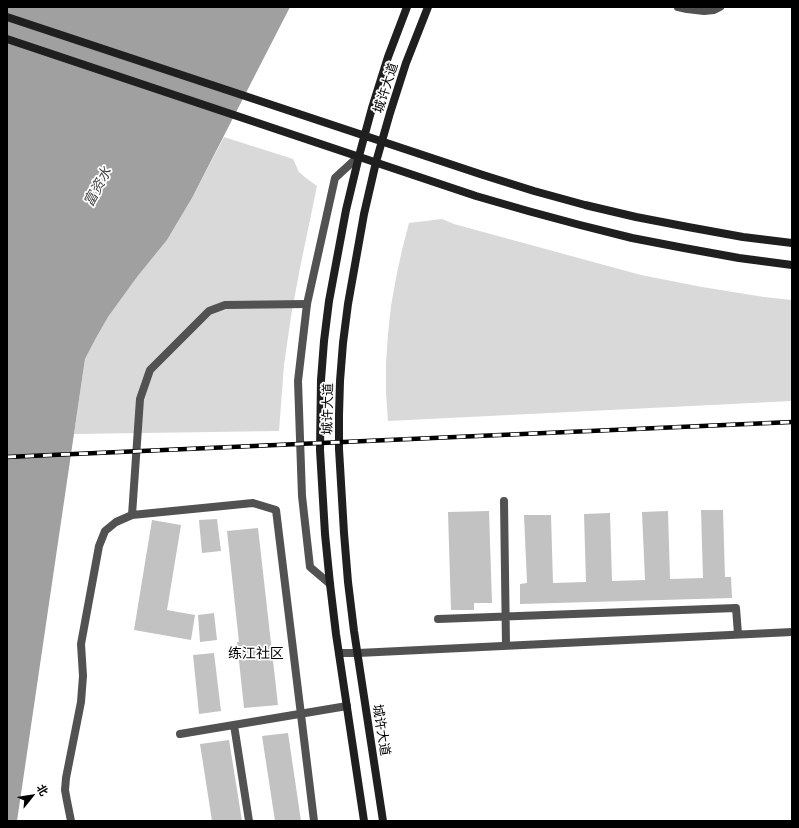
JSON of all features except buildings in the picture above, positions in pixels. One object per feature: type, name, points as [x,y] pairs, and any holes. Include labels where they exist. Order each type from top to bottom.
[{"type":"main road","name":"城许大道","points":[[364,821],[339,653],[325,534],[320,450],[321,380],[329,301],[358,156],[388,57],[407,7]]},
{"type":"main road","name":"城许大道","points":[[383,821],[353,624],[344,533],[339,449],[340,381],[348,304],[364,214],[376,162],[406,63],[428,7]]},
{"type":"main road","points":[[7,17],[483,176],[534,191],[584,205],[636,217],[743,237],[792,243]]},
{"type":"main road","points":[[7,39],[484,198],[528,211],[632,238],[740,258],[792,265]]},
{"type":"street","points":[[678,7],[704,11],[714,10],[720,7]]},
{"type":"street","points":[[330,584],[310,567],[302,496],[298,380],[307,304],[335,178],[358,156]]},
{"type":"street","points":[[132,515],[140,399],[150,370],[209,311],[225,306],[307,304]]},
{"type":"street","points":[[504,501],[506,646]]},
{"type":"street","points":[[71,821],[67,801],[66,778],[81,702],[83,676],[81,644],[98,554],[104,531],[116,522],[132,515],[253,503],[276,510],[314,821]]},
{"type":"street","points":[[438,619],[736,608],[738,634]]},
{"type":"street","points":[[339,653],[792,632]]},
{"type":"street","points":[[180,734],[347,706]]},
{"type":"street","points":[[234,725],[249,821]]},
{"type":"shaded area","points":[[224,137],[293,159],[299,172],[317,186],[291,316],[284,365],[279,431],[74,434],[85,359],[108,317],[137,277],[167,240],[192,198]]},
{"type":"shaded area","points":[[442,219],[454,224],[641,275],[702,287],[792,300],[792,401],[388,421],[386,363],[388,334],[396,278],[409,223]]},
{"type":"water","name":"富资水","points":[[7,7],[290,7],[192,198],[167,240],[137,277],[108,317],[85,359],[17,821],[7,821]]},
{"type":"railway","points":[[7,457],[792,422]]},
{"type":"district","name":"练江社区","points":[[256,654]]}]
